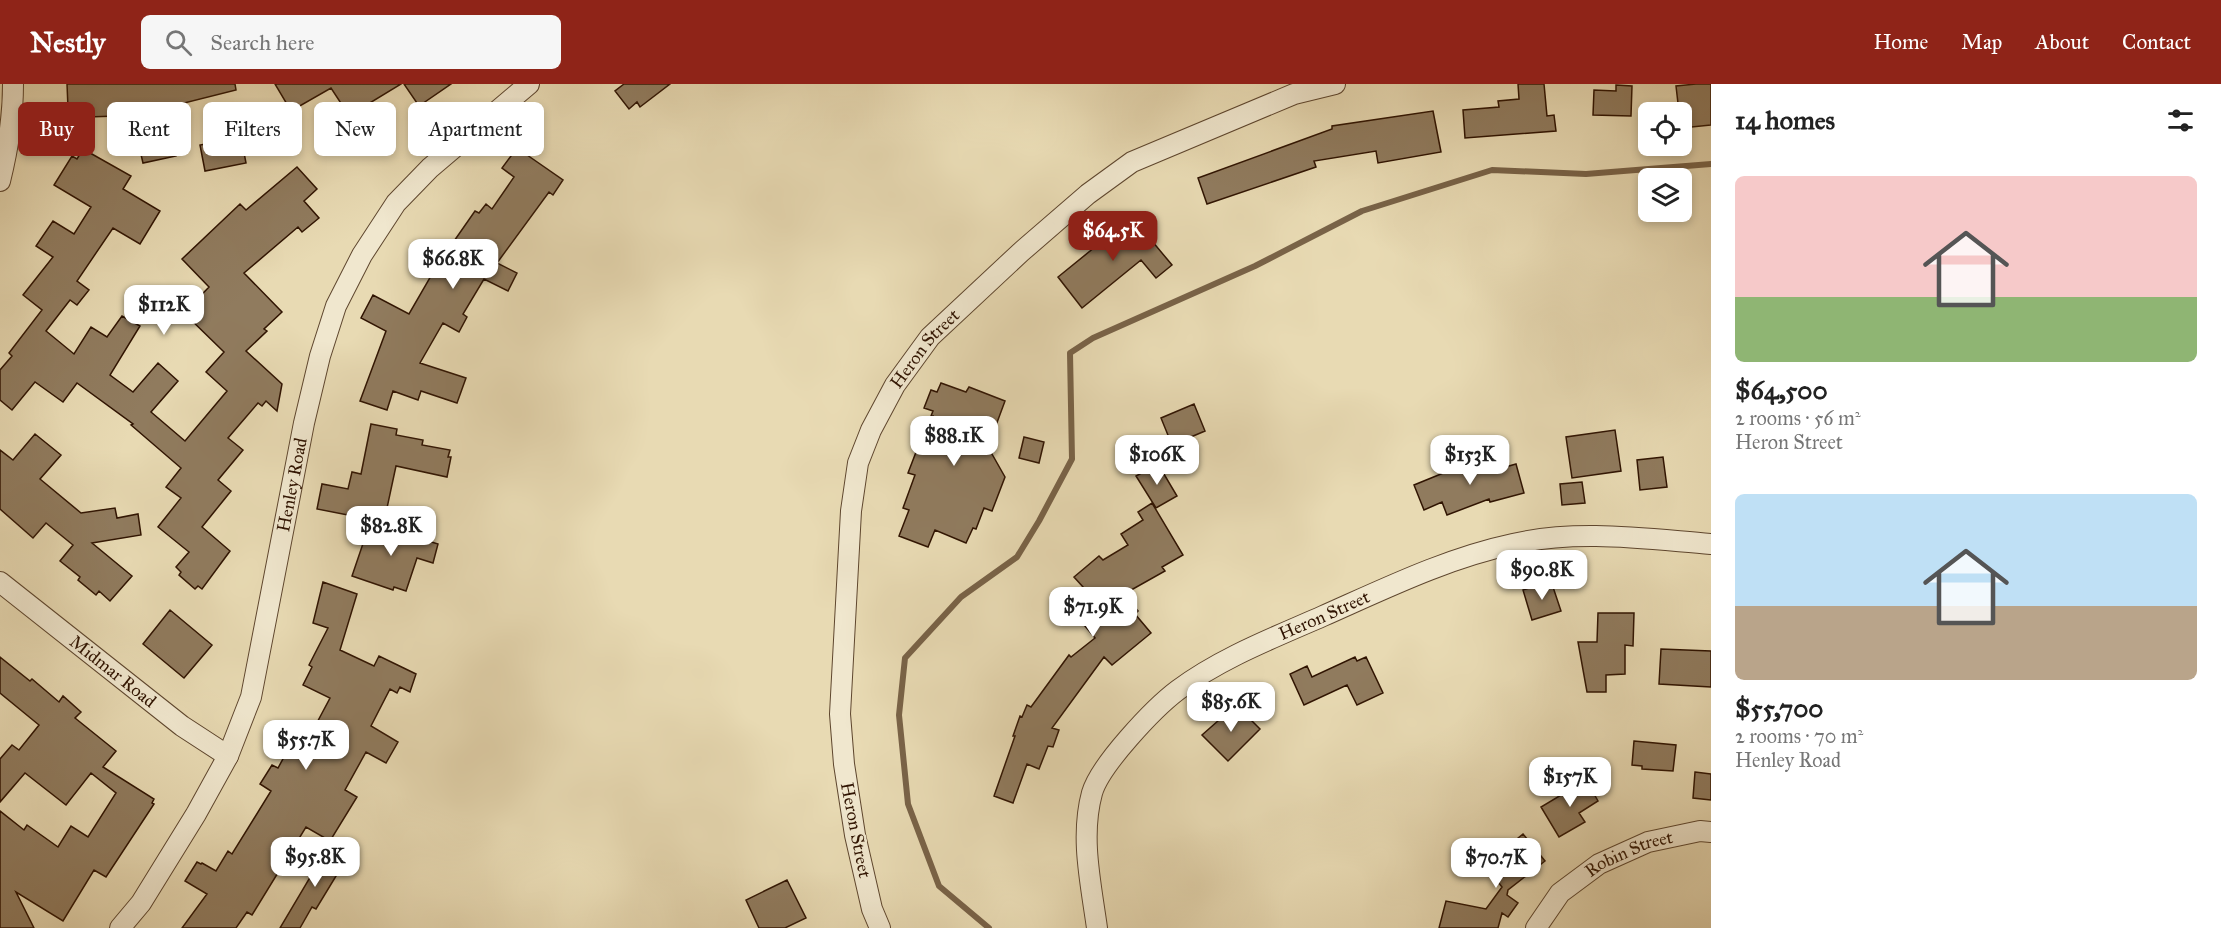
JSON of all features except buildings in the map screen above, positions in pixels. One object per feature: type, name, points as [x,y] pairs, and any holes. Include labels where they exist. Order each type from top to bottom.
[{"type":"street","points":[[0,181],[13,104],[13,84]]},
{"type":"street","name":"Henley Road","points":[[120,928],[141,903],[196,814],[228,756],[251,697],[304,423],[320,356],[336,306],[362,255],[396,203],[430,168],[529,84]]},
{"type":"street","name":"Heron Street","points":[[880,928],[872,909],[855,835],[844,764],[840,714],[851,511],[858,463],[871,430],[895,386],[930,337],[1021,252],[1088,194],[1132,162],[1294,94],[1335,84]]},
{"type":"street","name":"Heron Street","points":[[1097,928],[1086,852],[1092,793],[1101,773],[1125,743],[1176,691],[1210,669],[1255,645],[1390,586],[1463,558],[1513,544],[1560,537],[1615,536],[1711,544]]},
{"type":"street","name":"Midmar Road","points":[[0,582],[182,726],[228,756]]},
{"type":"street","name":"Robin Street","points":[[1536,928],[1560,893],[1599,864],[1648,842],[1700,831],[1711,832]]},
{"type":"waterway","points":[[989,928],[939,886],[908,804],[899,715],[905,658],[961,597],[1017,557],[1039,521],[1072,459],[1070,353],[1093,338],[1255,266],[1362,211],[1492,170],[1586,174],[1711,164]]}]
